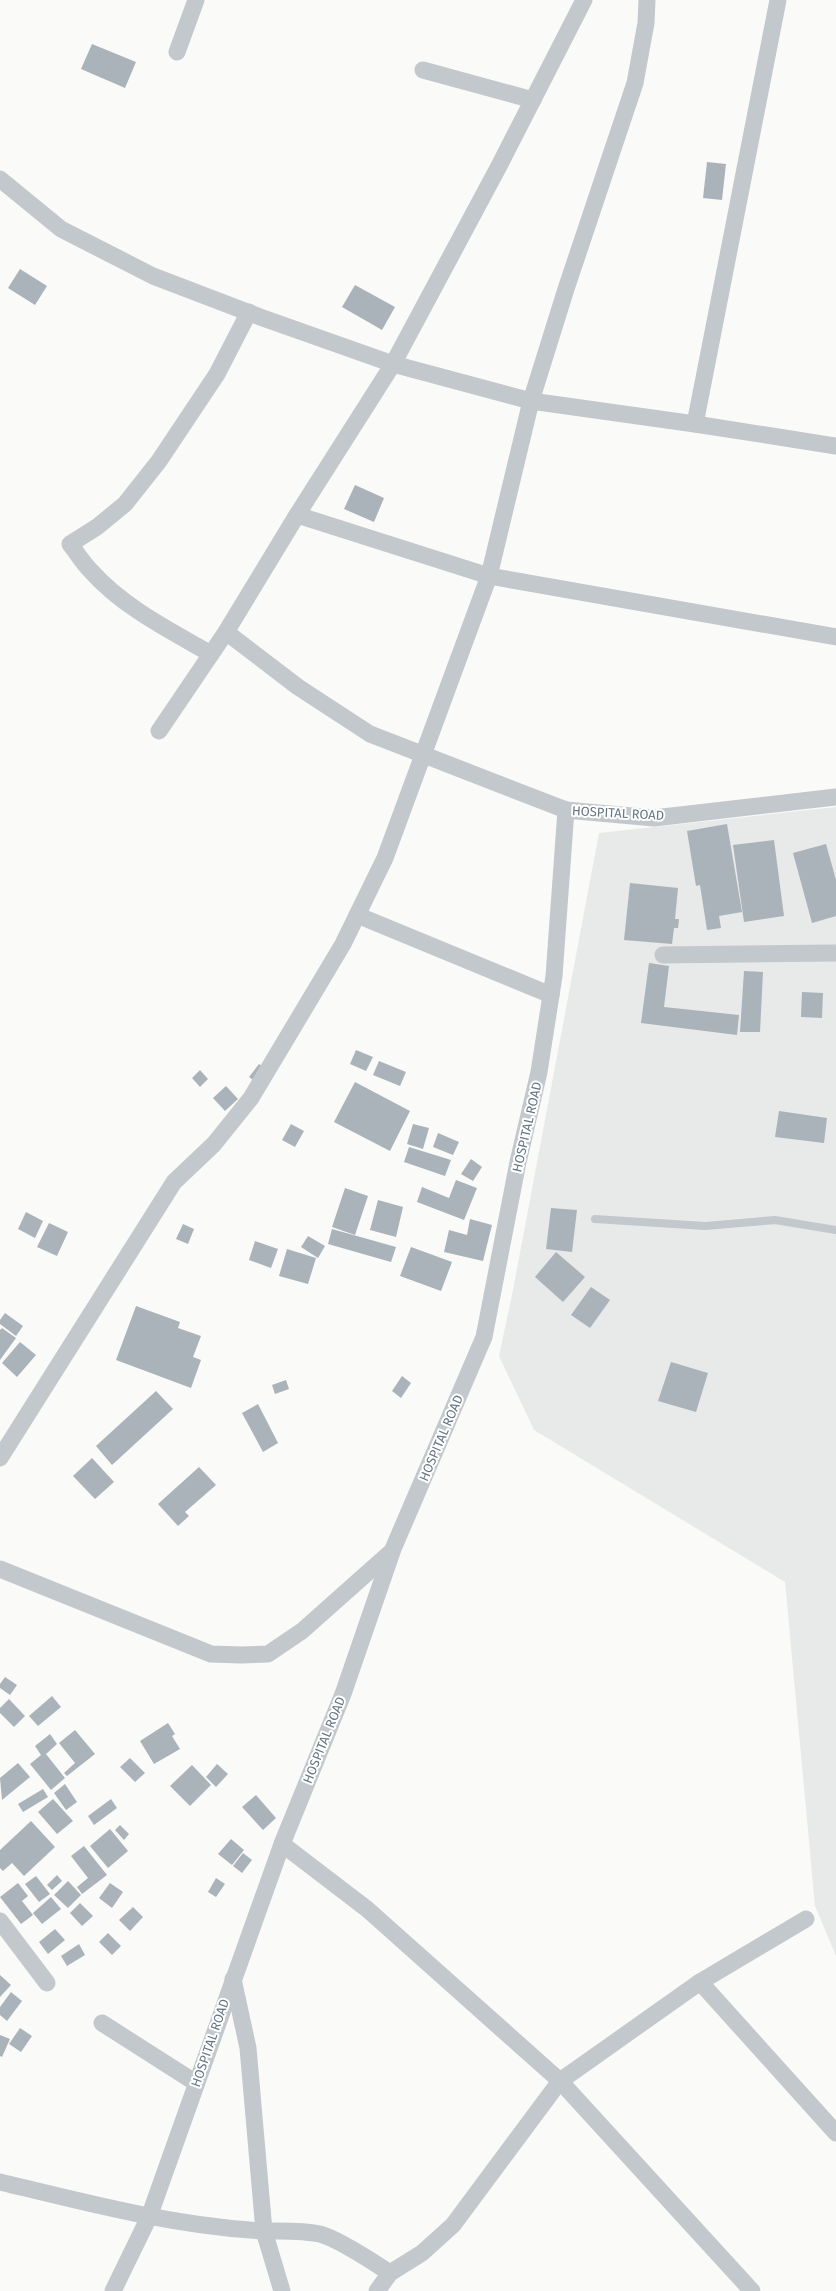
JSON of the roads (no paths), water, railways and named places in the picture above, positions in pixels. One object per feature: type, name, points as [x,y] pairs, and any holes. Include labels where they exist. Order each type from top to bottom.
[{"type":"street","points":[[177,52],[196,0]]},
{"type":"street","points":[[159,731],[226,632],[297,515],[393,364],[533,100],[584,0]]},
{"type":"street","points":[[0,1458],[174,1182],[214,1144],[251,1098],[339,951],[385,858],[489,576],[531,401],[566,289],[635,83],[646,23],[647,0]]},
{"type":"street","points":[[695,424],[778,0]]},
{"type":"street","points":[[423,70],[533,100]]},
{"type":"street","points":[[0,180],[61,229],[154,276],[393,364],[531,401],[836,446]]},
{"type":"street","points":[[211,654],[122,600],[91,571],[70,544],[97,528],[125,504],[159,461],[216,374],[249,312]]},
{"type":"street","points":[[297,515],[489,576],[836,636]]},
{"type":"street","points":[[226,632],[298,687],[370,734],[566,810]]},
{"type":"street","name":"HOSPITAL ROAD","points":[[113,2291],[149,2217],[282,1844],[343,1694],[394,1549],[484,1337],[518,1162],[539,1072],[554,976],[566,810],[654,818],[836,797]]},
{"type":"street","points":[[357,915],[551,995]]},
{"type":"street","points":[[663,955],[836,953]]},
{"type":"street","points":[[0,1569],[211,1654],[268,1654],[302,1631],[394,1549]]},
{"type":"street","points":[[282,1844],[367,1909],[560,2081],[752,2291]]},
{"type":"street","points":[[377,2291],[390,2273],[422,2254],[453,2225],[560,2081],[700,1982],[806,1919]]},
{"type":"street","points":[[0,1920],[47,1983]]},
{"type":"street","points":[[233,1980],[248,2048],[264,2231],[282,2291]]},
{"type":"street","points":[[700,1982],[836,2133]]},
{"type":"street","points":[[102,2023],[196,2083]]},
{"type":"street","points":[[0,2182],[149,2217],[235,2230],[294,2230],[321,2235],[362,2256],[390,2273]]},
{"type":"lane","points":[[596,1219],[705,1226],[775,1220],[836,1230]]}]
